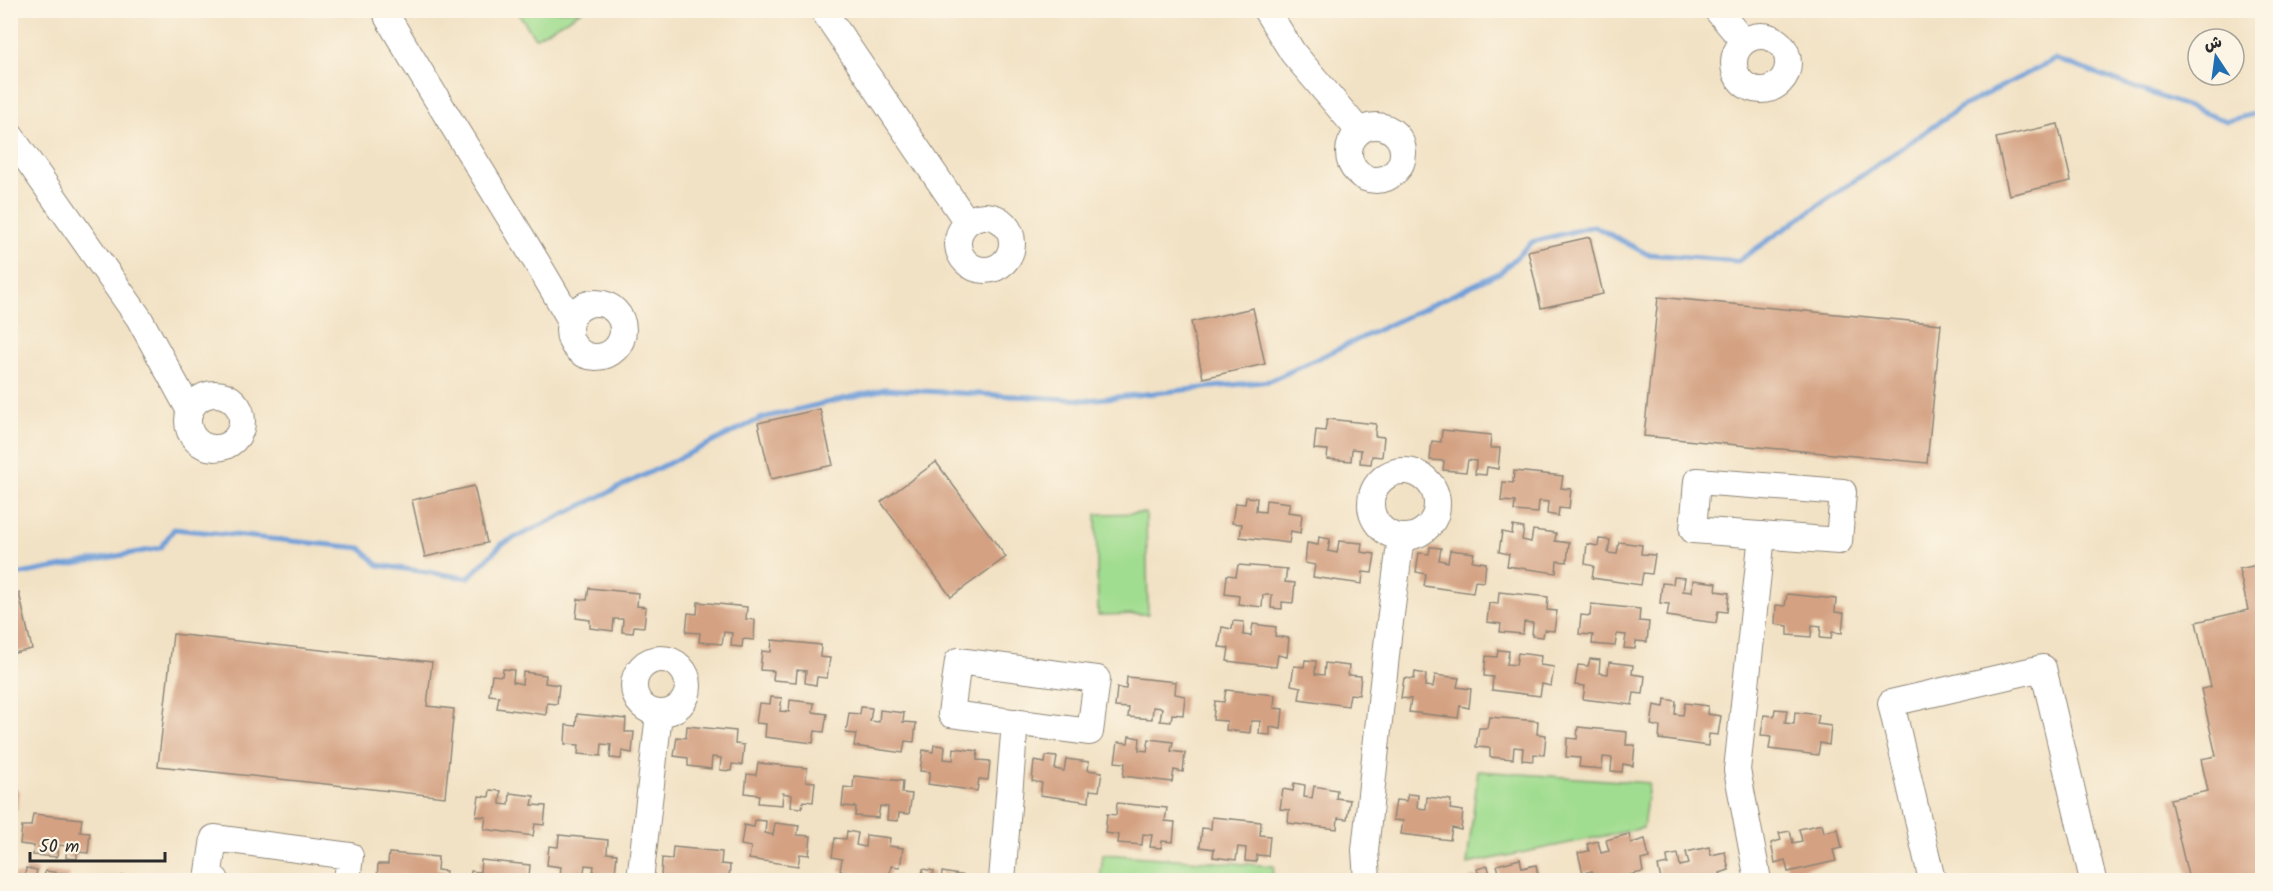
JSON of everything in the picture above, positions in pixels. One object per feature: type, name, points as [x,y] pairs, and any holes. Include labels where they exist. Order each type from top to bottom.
[{"type":"street","points":[[386,10],[387,18],[447,118],[520,231],[570,319]]},
{"type":"street","points":[[823,10],[967,222]]},
{"type":"street","points":[[1266,10],[1293,53],[1359,131]]},
{"type":"street","points":[[1718,10],[1744,42]]},
{"type":"street","points":[[10,135],[139,318],[190,411]]},
{"type":"street","points":[[1697,481],[1843,492],[1839,541],[1762,535],[1693,530],[1697,481]]},
{"type":"street","points":[[1758,880],[1737,770],[1762,535]]},
{"type":"street","points":[[1367,880],[1365,850],[1401,537]]},
{"type":"street","points":[[958,660],[1097,679],[1090,732],[1015,722],[951,714],[958,660]]},
{"type":"street","points":[[1932,880],[1891,703],[2043,668],[2092,880]]},
{"type":"street","points":[[640,880],[659,714]]},
{"type":"street","points":[[1002,880],[1015,722]]},
{"type":"street","points":[[216,880],[208,879],[213,838],[350,856],[347,880]]},
{"type":"green space","points":[[517,11],[582,11],[535,38]]},
{"type":"green space","points":[[1146,513],[1148,614],[1098,615],[1096,514]]},
{"type":"green space","points":[[1478,771],[1649,783],[1643,828],[1467,864]]},
{"type":"green space","points":[[1103,854],[1274,866],[1272,880],[1100,880]]},
{"type":"building","points":[[2058,124],[2071,181],[2009,195],[1996,138]]},
{"type":"building","points":[[1590,237],[1603,294],[1541,308],[1528,251]]},
{"type":"building","points":[[1658,297],[1941,324],[1927,463],[1644,436]]},
{"type":"building","points":[[1253,308],[1265,364],[1203,378],[1191,322]]},
{"type":"building","points":[[820,409],[833,465],[771,479],[758,423]]},
{"type":"building","points":[[1327,419],[1376,424],[1375,436],[1384,437],[1382,457],[1372,456],[1371,464],[1360,463],[1361,450],[1352,449],[1351,461],[1327,459],[1328,450],[1314,449],[1316,430],[1325,431]]},
{"type":"building","points":[[1442,430],[1491,435],[1490,448],[1500,448],[1498,469],[1487,467],[1486,475],[1475,474],[1476,461],[1468,460],[1466,472],[1443,470],[1444,461],[1430,460],[1432,441],[1441,442]]},
{"type":"building","points":[[936,462],[1006,557],[951,597],[881,502]]},
{"type":"building","points":[[1514,471],[1563,476],[1561,488],[1571,489],[1569,509],[1559,508],[1558,516],[1547,514],[1548,502],[1539,501],[1538,513],[1514,511],[1515,502],[1501,501],[1503,482],[1513,483]]},
{"type":"building","points":[[474,486],[487,543],[425,557],[412,500]]},
{"type":"building","points":[[1246,497],[1257,498],[1256,511],[1265,512],[1266,500],[1290,503],[1288,512],[1302,514],[1300,533],[1291,531],[1289,543],[1240,537],[1242,524],[1232,523],[1235,503],[1245,504]]},
{"type":"building","points":[[1513,526],[1524,528],[1522,540],[1531,542],[1533,530],[1556,533],[1555,541],[1569,543],[1567,562],[1557,561],[1556,573],[1507,566],[1509,554],[1499,552],[1502,532],[1512,534]]},
{"type":"building","points":[[1319,537],[1330,539],[1328,551],[1337,553],[1339,541],[1362,543],[1361,552],[1375,554],[1372,573],[1363,572],[1362,584],[1313,577],[1315,565],[1305,563],[1307,543],[1318,545]]},
{"type":"building","points":[[1599,539],[1610,540],[1608,553],[1617,554],[1619,542],[1642,545],[1641,554],[1655,555],[1652,574],[1643,573],[1641,585],[1592,578],[1594,566],[1585,564],[1587,544],[1598,546]]},
{"type":"building","points":[[1430,547],[1441,548],[1439,560],[1448,562],[1450,550],[1474,553],[1472,561],[1486,563],[1484,582],[1475,581],[1473,593],[1424,586],[1426,574],[1416,572],[1419,553],[1429,554]]},
{"type":"building","points":[[2262,564],[2262,880],[2189,880],[2170,799],[2208,791],[2201,759],[2216,756],[2201,689],[2211,687],[2196,622],[2248,610],[2239,569]]},
{"type":"building","points":[[1238,565],[1287,569],[1285,582],[1295,583],[1293,603],[1282,602],[1282,609],[1271,608],[1272,595],[1263,595],[1262,607],[1238,604],[1239,596],[1225,594],[1227,575],[1236,576]]},
{"type":"building","points":[[1674,577],[1685,578],[1683,591],[1692,592],[1693,580],[1717,583],[1716,591],[1729,593],[1727,612],[1718,611],[1716,623],[1667,616],[1669,604],[1660,603],[1662,583],[1673,584]]},
{"type":"building","points":[[589,588],[638,593],[637,606],[646,607],[644,627],[634,626],[633,633],[622,632],[623,619],[614,619],[613,631],[590,628],[590,620],[576,618],[578,599],[587,600]]},
{"type":"building","points":[[1499,592],[1548,597],[1547,610],[1557,611],[1554,631],[1544,630],[1543,637],[1532,636],[1533,623],[1524,622],[1523,634],[1500,632],[1501,624],[1487,622],[1489,603],[1498,604]]},
{"type":"building","points":[[19,593],[32,649],[10,654],[10,595]]},
{"type":"building","points":[[1787,594],[1836,599],[1835,612],[1844,613],[1842,633],[1832,632],[1831,639],[1820,638],[1821,626],[1812,625],[1811,637],[1788,635],[1788,626],[1775,624],[1776,605],[1785,606]]},
{"type":"building","points":[[698,602],[747,607],[746,619],[755,620],[754,640],[743,639],[742,647],[731,646],[732,633],[724,632],[722,644],[699,642],[700,633],[686,632],[688,613],[697,614]]},
{"type":"building","points":[[1591,604],[1640,609],[1639,621],[1649,622],[1647,642],[1636,641],[1635,649],[1624,648],[1626,635],[1617,634],[1615,646],[1592,644],[1593,635],[1579,634],[1581,615],[1590,616]]},
{"type":"building","points":[[1233,621],[1244,622],[1243,635],[1251,636],[1253,624],[1276,627],[1275,636],[1289,638],[1287,657],[1278,655],[1276,667],[1227,661],[1229,648],[1219,647],[1222,627],[1232,629]]},
{"type":"building","points":[[173,634],[432,662],[427,706],[454,709],[445,797],[158,766]]},
{"type":"building","points":[[772,640],[821,645],[820,657],[830,658],[827,678],[817,677],[816,685],[805,683],[806,671],[797,670],[796,682],[773,680],[774,671],[760,670],[762,651],[771,652]]},
{"type":"building","points":[[1498,650],[1509,651],[1507,664],[1516,665],[1518,653],[1541,656],[1540,665],[1554,667],[1551,686],[1542,684],[1540,696],[1492,690],[1493,677],[1484,676],[1486,656],[1497,657]]},
{"type":"building","points":[[1590,659],[1600,660],[1599,673],[1608,674],[1609,662],[1633,665],[1632,674],[1645,676],[1643,694],[1634,693],[1632,705],[1583,699],[1585,686],[1575,685],[1578,665],[1588,666]]},
{"type":"building","points":[[1305,660],[1316,661],[1315,674],[1324,675],[1325,663],[1349,666],[1348,675],[1361,676],[1359,695],[1350,694],[1348,706],[1299,699],[1301,687],[1291,685],[1294,666],[1304,667]]},
{"type":"building","points":[[503,669],[514,670],[513,682],[522,684],[523,672],[546,675],[545,683],[559,685],[557,704],[547,703],[546,715],[497,708],[499,696],[489,695],[492,675],[502,676]]},
{"type":"building","points":[[1415,672],[1426,674],[1425,686],[1433,687],[1435,675],[1459,678],[1457,687],[1471,689],[1469,708],[1460,706],[1458,718],[1409,712],[1411,699],[1401,698],[1404,678],[1414,679]]},
{"type":"building","points":[[1127,677],[1176,682],[1175,694],[1185,696],[1183,715],[1172,714],[1171,722],[1160,721],[1162,708],[1153,707],[1152,719],[1128,717],[1129,708],[1115,707],[1117,688],[1126,689]]},
{"type":"building","points":[[1226,690],[1275,695],[1274,708],[1283,709],[1281,729],[1270,727],[1270,735],[1259,734],[1260,721],[1251,721],[1250,733],[1226,730],[1227,721],[1213,720],[1215,701],[1224,702]]},
{"type":"building","points":[[771,697],[782,698],[780,711],[789,712],[790,700],[814,703],[813,712],[827,714],[824,732],[815,731],[813,743],[765,737],[766,724],[756,723],[759,703],[770,704]]},
{"type":"building","points":[[1665,699],[1676,701],[1675,714],[1683,715],[1685,703],[1708,706],[1707,714],[1721,716],[1718,735],[1709,734],[1708,746],[1659,739],[1660,727],[1651,725],[1654,705],[1664,707]]},
{"type":"building","points":[[861,707],[872,708],[870,721],[879,722],[880,710],[904,713],[903,722],[916,723],[914,742],[905,741],[903,753],[854,746],[856,734],[846,733],[849,713],[860,714]]},
{"type":"building","points":[[1775,709],[1787,710],[1785,723],[1794,724],[1795,712],[1819,715],[1817,724],[1831,726],[1829,745],[1820,743],[1818,755],[1769,749],[1771,736],[1761,735],[1764,715],[1774,716]]},
{"type":"building","points":[[577,714],[626,719],[625,732],[634,732],[632,753],[622,751],[621,759],[610,758],[611,745],[602,744],[601,756],[578,754],[579,745],[565,744],[566,725],[576,726]]},
{"type":"building","points":[[1489,717],[1538,721],[1537,734],[1546,735],[1544,755],[1534,754],[1533,761],[1522,760],[1523,748],[1514,747],[1513,759],[1490,757],[1490,748],[1476,747],[1479,728],[1487,728]]},
{"type":"building","points":[[687,726],[736,731],[735,744],[744,745],[742,765],[732,764],[731,771],[720,770],[721,758],[712,757],[711,769],[688,766],[688,758],[674,756],[677,737],[686,738]]},
{"type":"building","points":[[1578,727],[1627,732],[1626,745],[1635,745],[1633,766],[1623,764],[1622,772],[1611,771],[1612,758],[1603,757],[1602,769],[1579,767],[1580,758],[1566,757],[1567,738],[1577,739]]},
{"type":"building","points":[[1129,736],[1140,738],[1139,750],[1147,751],[1149,739],[1173,742],[1171,751],[1185,753],[1183,772],[1174,770],[1172,782],[1123,776],[1125,763],[1115,762],[1118,742],[1128,743]]},
{"type":"building","points":[[934,745],[945,746],[944,759],[953,760],[954,748],[978,751],[977,760],[990,761],[988,780],[979,779],[977,791],[928,784],[930,772],[920,771],[923,750],[933,752]]},
{"type":"building","points":[[1046,756],[1057,757],[1055,769],[1064,771],[1066,759],[1089,762],[1088,770],[1102,772],[1099,791],[1090,790],[1089,802],[1040,795],[1042,783],[1032,781],[1034,761],[1045,763]]},
{"type":"building","points":[[758,763],[807,768],[806,781],[815,782],[813,802],[803,801],[802,808],[791,807],[792,795],[783,793],[782,805],[758,803],[759,795],[745,793],[747,774],[756,775]]},
{"type":"building","points":[[854,776],[903,781],[902,793],[912,794],[909,814],[899,813],[898,821],[887,820],[888,807],[880,806],[878,818],[855,816],[856,807],[842,806],[844,787],[853,788]]},
{"type":"building","points":[[1294,783],[1305,785],[1304,797],[1312,798],[1314,786],[1337,790],[1336,798],[1350,800],[1347,819],[1338,818],[1337,829],[1288,823],[1289,810],[1280,809],[1283,789],[1293,791]]},
{"type":"building","points":[[10,790],[19,790],[17,810],[10,810]]},
{"type":"building","points":[[490,790],[501,791],[500,804],[509,805],[510,793],[534,796],[532,805],[546,806],[544,825],[535,824],[533,836],[484,829],[486,817],[476,816],[479,796],[489,797]]},
{"type":"building","points":[[1408,794],[1418,795],[1417,808],[1426,809],[1427,797],[1451,800],[1450,809],[1463,811],[1461,830],[1452,828],[1450,840],[1401,834],[1403,821],[1393,820],[1396,800],[1406,801]]},
{"type":"building","points":[[1117,803],[1167,808],[1165,821],[1175,822],[1173,842],[1162,841],[1161,848],[1150,847],[1152,835],[1143,834],[1142,845],[1118,843],[1119,835],[1105,833],[1107,814],[1116,815]]},
{"type":"building","points":[[33,814],[82,819],[80,832],[90,833],[88,853],[77,852],[77,859],[66,858],[67,846],[58,845],[57,857],[33,855],[34,846],[20,844],[22,826],[31,826]]},
{"type":"building","points":[[1212,817],[1261,822],[1260,835],[1270,836],[1268,856],[1257,855],[1256,862],[1245,861],[1246,848],[1238,847],[1236,860],[1213,857],[1214,849],[1200,847],[1202,828],[1211,829]]},
{"type":"building","points":[[755,820],[766,821],[765,833],[773,835],[775,823],[799,826],[797,835],[811,836],[809,855],[800,854],[798,866],[749,859],[751,847],[741,845],[744,825],[754,827]]},
{"type":"building","points":[[1822,824],[1824,832],[1838,829],[1842,848],[1833,850],[1836,861],[1788,872],[1785,860],[1775,863],[1771,843],[1781,840],[1779,833],[1790,831],[1793,843],[1802,841],[1799,829]]},
{"type":"building","points":[[847,831],[858,833],[856,845],[865,847],[866,835],[890,838],[889,846],[903,848],[900,867],[891,866],[889,878],[840,871],[842,859],[832,857],[835,838],[846,839]]},
{"type":"building","points":[[1629,834],[1631,843],[1645,839],[1649,858],[1641,860],[1643,872],[1606,880],[1595,880],[1592,871],[1583,873],[1578,853],[1589,851],[1587,844],[1598,841],[1601,853],[1609,851],[1606,840]]},
{"type":"building","points":[[559,835],[608,840],[607,853],[617,854],[615,874],[604,873],[603,880],[592,879],[594,866],[585,865],[583,878],[560,875],[561,867],[547,865],[549,846],[558,847]]},
{"type":"building","points":[[673,847],[722,852],[721,864],[730,865],[729,880],[707,880],[707,878],[698,877],[698,880],[674,880],[675,878],[661,877],[662,858],[672,859]]},
{"type":"building","points":[[1709,847],[1711,855],[1725,852],[1729,870],[1720,873],[1722,880],[1661,880],[1658,866],[1668,864],[1667,856],[1678,854],[1680,866],[1689,864],[1686,852]]},
{"type":"building","points":[[389,853],[438,857],[437,870],[446,871],[445,880],[377,880],[378,864],[388,864]]},
{"type":"building","points":[[1520,859],[1522,868],[1536,865],[1539,880],[1469,880],[1469,878],[1479,876],[1477,869],[1488,866],[1491,879],[1500,876],[1497,865]]},
{"type":"building","points":[[481,860],[530,865],[529,877],[543,880],[470,880],[471,871],[480,872]]},
{"type":"building","points":[[26,868],[37,870],[35,880],[13,880],[14,874],[25,875]]},
{"type":"building","points":[[923,869],[934,871],[932,880],[911,880],[911,875],[922,877]]},
{"type":"building","points":[[45,871],[69,874],[68,880],[44,880]]},
{"type":"building","points":[[942,872],[966,876],[965,880],[941,880]]},
{"type":"building","points":[[122,876],[133,877],[132,880],[121,880]]},
{"type":"waterway","points":[[10,576],[160,548],[174,529],[361,548],[378,565],[468,578],[502,544],[762,418],[885,389],[1088,400],[1270,381],[1501,272],[1532,242],[1594,226],[1647,254],[1738,261],[1961,107],[2056,59],[2227,121],[2262,112]]}]
